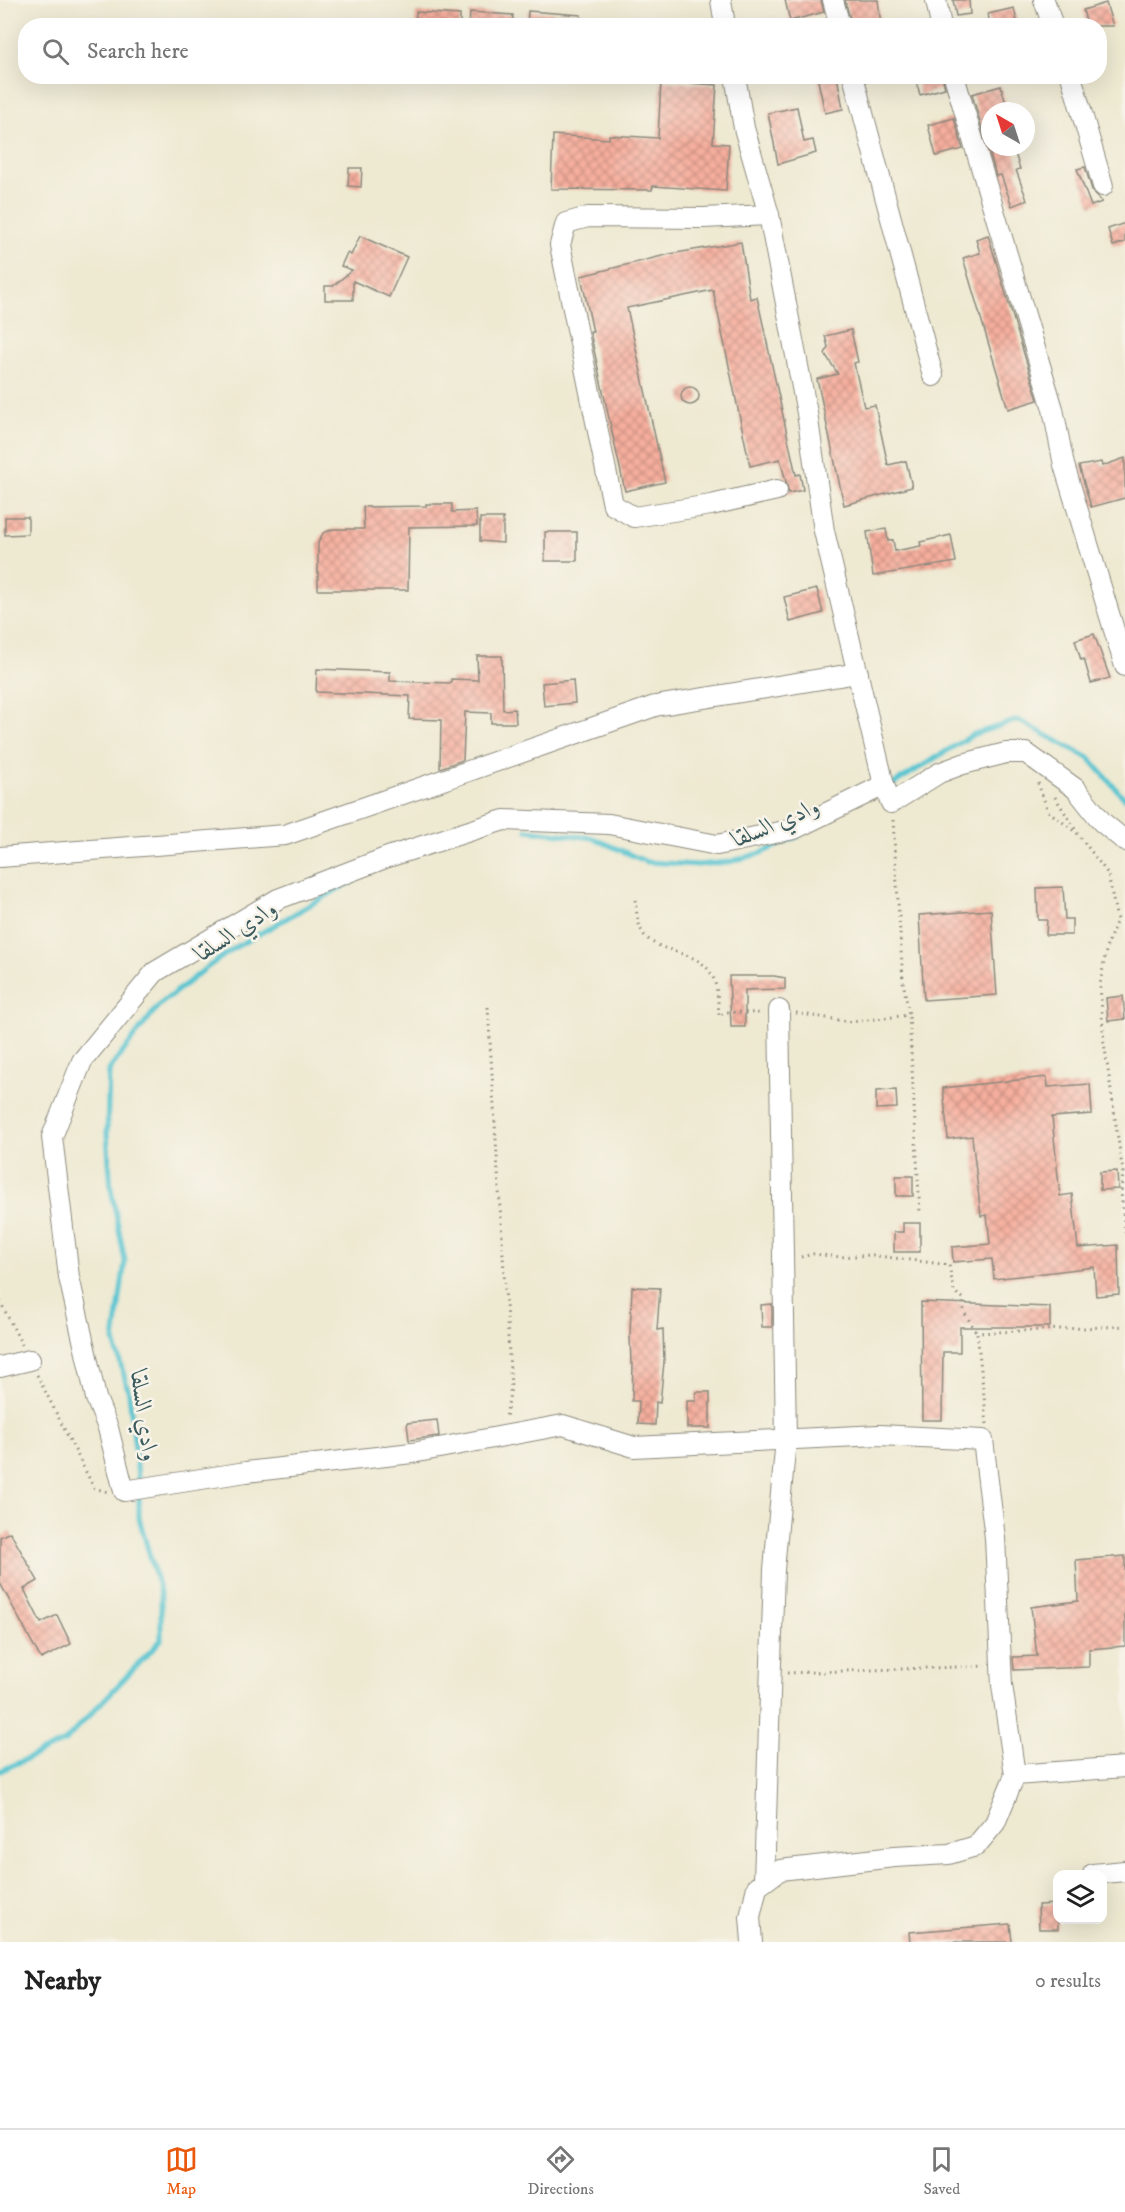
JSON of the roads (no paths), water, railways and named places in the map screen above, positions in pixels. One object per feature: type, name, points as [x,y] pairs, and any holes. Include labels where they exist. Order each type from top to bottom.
[{"type":"street","points":[[721,0],[724,18]]},
{"type":"street","points":[[833,0],[838,18]]},
{"type":"street","points":[[936,0],[939,18]]},
{"type":"street","points":[[1044,0],[1050,18]]},
{"type":"street","points":[[736,84],[744,128],[769,215],[807,413],[820,506],[884,785],[891,803],[939,773],[963,764],[1006,753],[1026,753],[1076,789],[1102,822],[1125,841]]},
{"type":"street","points":[[855,84],[933,376]]},
{"type":"street","points":[[956,84],[1053,409],[1064,465],[1125,666]]},
{"type":"street","points":[[1073,84],[1103,186]]},
{"type":"street","points":[[769,215],[703,218],[588,217],[566,223],[560,245],[613,505],[634,517],[711,505],[777,490]]},
{"type":"street","points":[[0,857],[285,835],[655,706],[858,674]]},
{"type":"street","points":[[753,1942],[750,1917],[757,1887],[780,1870],[894,1857],[949,1854],[976,1846],[995,1823],[1015,1775],[1001,1665],[995,1538],[983,1440],[879,1435],[634,1447],[563,1425],[412,1453],[246,1472],[124,1491],[108,1428],[96,1398],[69,1277],[52,1137],[82,1061],[155,972],[278,899],[388,857],[504,820],[609,824],[717,846],[794,829],[884,785]]},
{"type":"street","points":[[764,1881],[774,1570],[786,1440],[779,1010]]},
{"type":"street","points":[[0,1367],[30,1360]]},
{"type":"street","points":[[1015,1775],[1125,1767]]},
{"type":"street","points":[[1107,1874],[1125,1872]]},
{"type":"waterway","name":"وادي السلقا","points":[[890,786],[974,734],[1018,720],[1089,758],[1125,799]]},
{"type":"waterway","name":"وادي السلقا","points":[[527,830],[593,838],[647,862],[698,865],[729,862],[761,853],[798,836]]},
{"type":"waterway","name":"وادي السلقا","points":[[0,1771],[64,1742],[161,1640],[161,1595],[139,1518],[139,1486],[129,1393],[114,1341],[125,1261],[111,1189],[107,1133],[109,1070],[159,1005],[205,969],[236,947],[361,876]]}]
